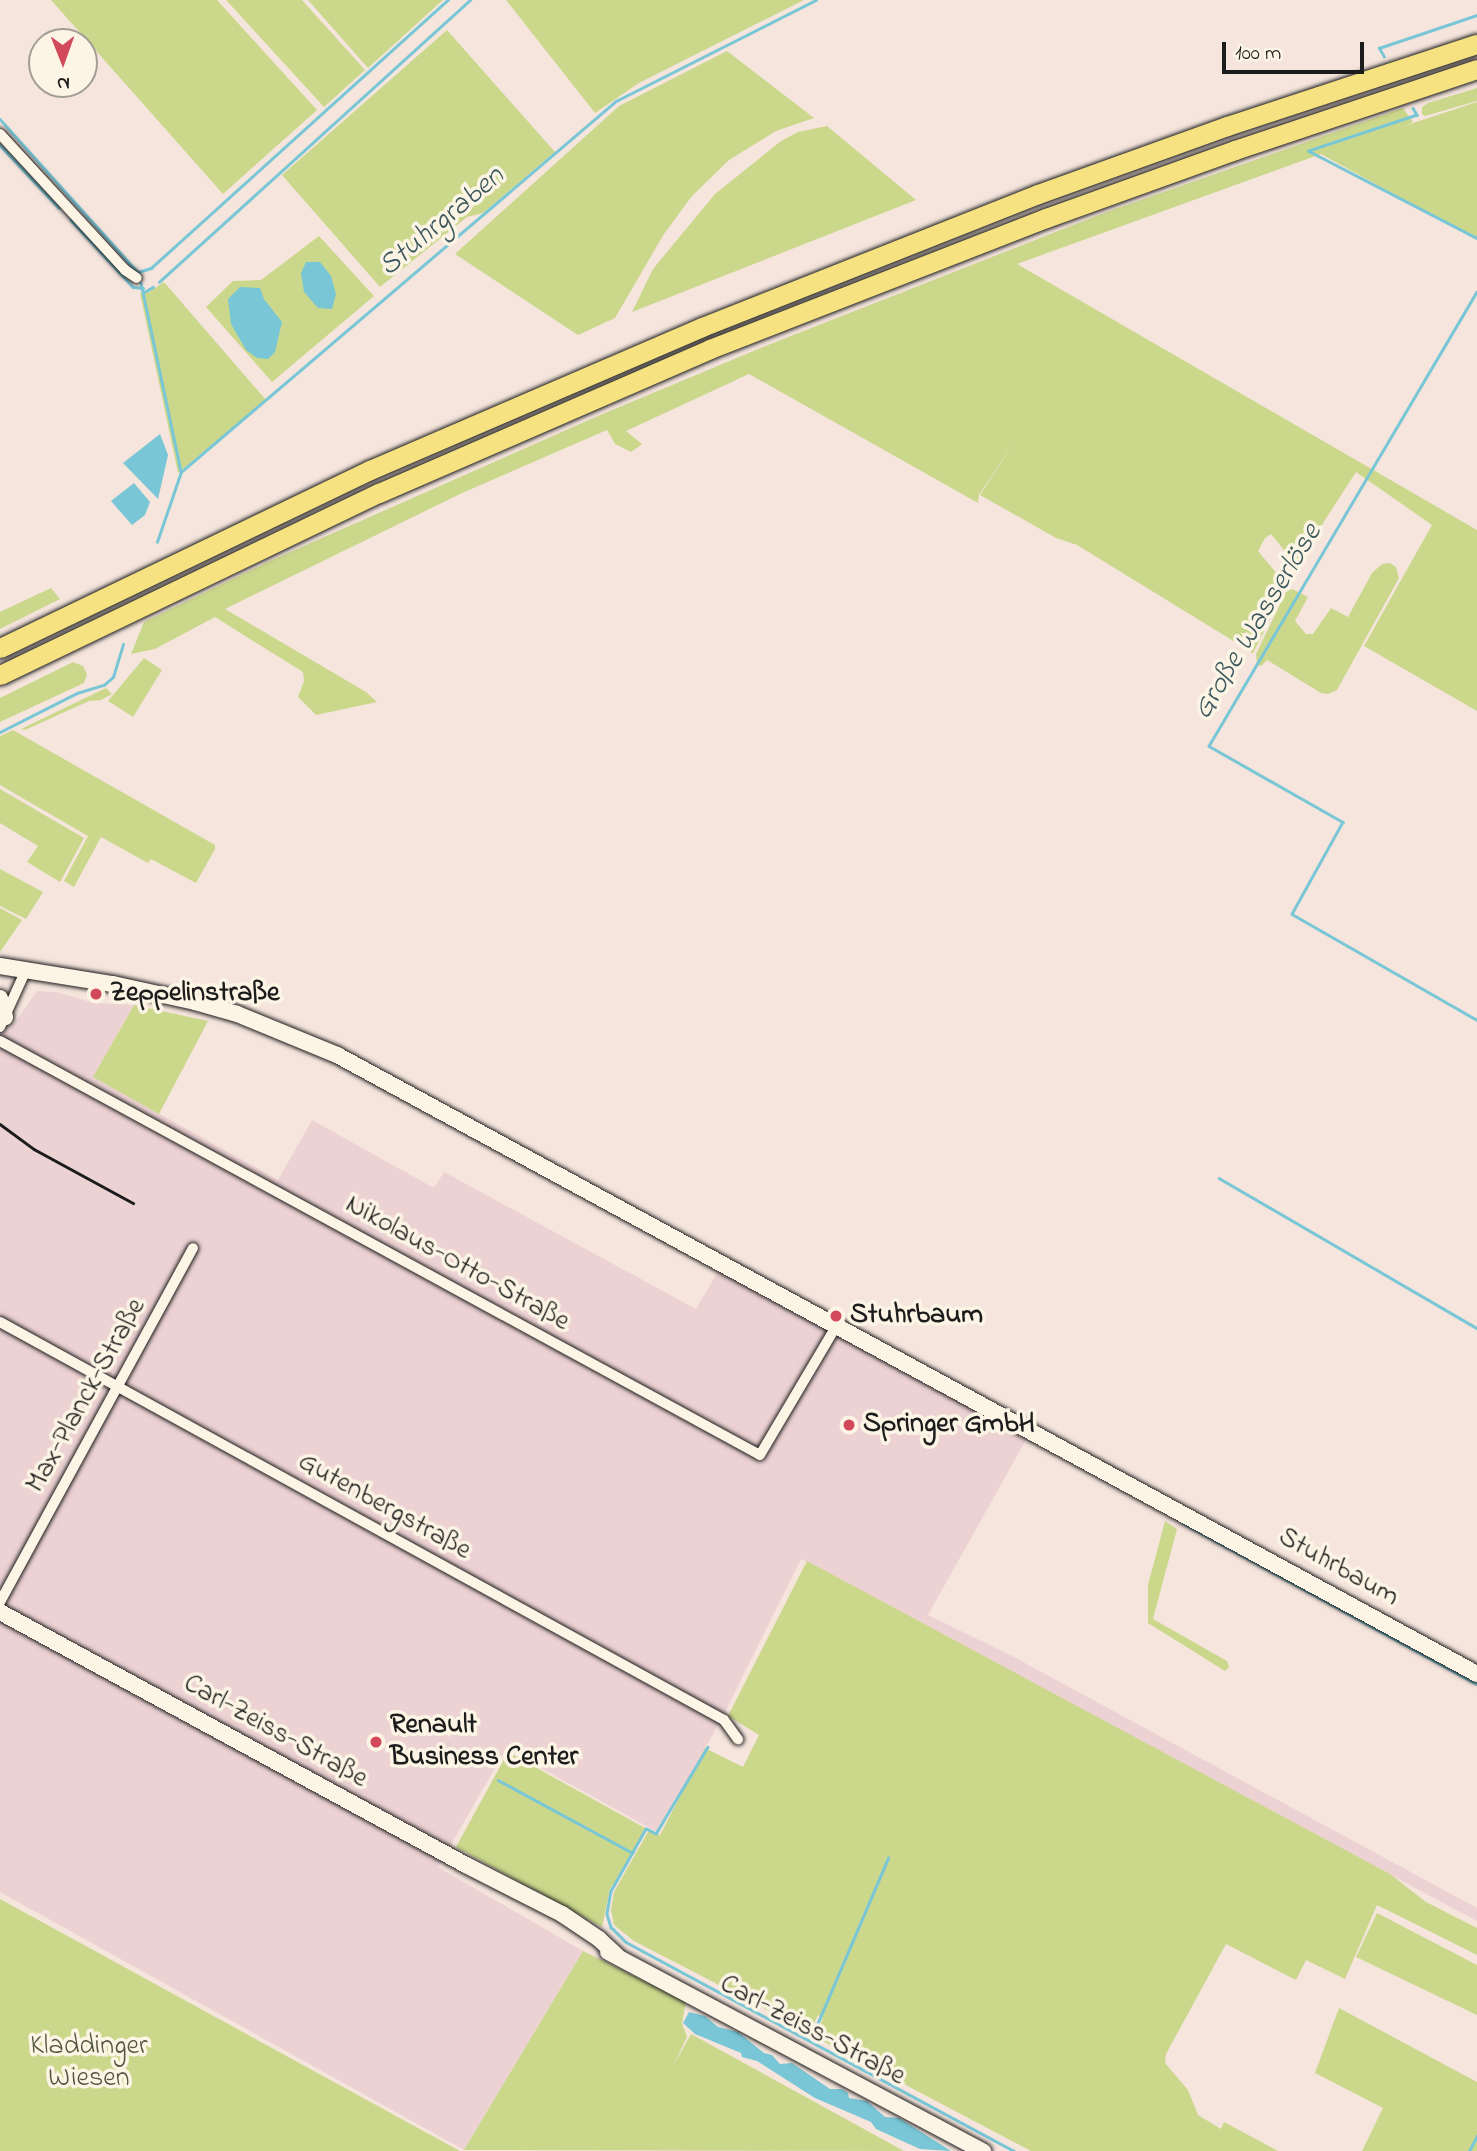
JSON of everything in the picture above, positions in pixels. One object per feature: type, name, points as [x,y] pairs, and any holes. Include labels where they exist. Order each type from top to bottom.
[{"type":"highway","points":[[0,648],[166,567],[477,423],[870,259],[1227,126],[1477,44]]},
{"type":"highway","points":[[0,675],[392,487],[723,344],[1046,218],[1247,145],[1477,69]]},
{"type":"street","points":[[0,134],[124,270],[137,278]]},
{"type":"street","name":"Stuhrbaum","points":[[0,966],[153,991],[237,1014],[309,1042],[411,1093],[1477,1674]]},
{"type":"street","points":[[2,1022],[26,970]]},
{"type":"street","points":[[0,998],[2,1022]]},
{"type":"street","name":"Nikolaus-Otto-Straße","points":[[0,1041],[760,1455],[837,1325]]},
{"type":"street","name":"Max-Planck-Straße","points":[[0,1602],[193,1248]]},
{"type":"street","name":"Gutenbergstraße","points":[[0,1322],[724,1720],[738,1740]]},
{"type":"street","name":"Carl-Zeiss-Straße","points":[[0,1612],[526,1898],[574,1933],[983,2151]]},
{"type":"shaded area","points":[[37,991],[56,992],[94,1003],[134,1005],[93,1077],[278,1180],[312,1120],[434,1188],[444,1172],[696,1309],[720,1268],[1028,1436],[928,1615],[1012,1656],[1477,1908],[1477,1921],[801,1559],[726,1710],[659,1833],[506,1749],[438,1867],[583,1951],[464,2150],[0,1892],[0,1019],[14,1024]]},
{"type":"green space","points":[[51,0],[217,0],[317,110],[223,194],[98,53],[98,28],[76,28]]},
{"type":"green space","points":[[226,0],[302,0],[365,70],[324,107]]},
{"type":"green space","points":[[308,0],[443,0],[368,68]]},
{"type":"green space","points":[[506,0],[804,0],[639,83],[595,113]]},
{"type":"green space","points":[[447,30],[555,152],[483,213],[467,217],[380,287],[282,175]]},
{"type":"green space","points":[[727,51],[814,118],[776,131],[729,160],[692,196],[664,234],[615,318],[578,335],[455,254],[619,106]]},
{"type":"green space","points":[[1477,88],[1477,101],[1425,116],[1422,114],[1422,107],[1428,103]]},
{"type":"green space","points":[[1477,102],[1477,240],[1321,154],[1017,264],[1477,530],[1477,711],[1364,646],[1432,525],[1356,472],[1296,565],[1271,534],[1265,538],[1258,551],[1278,575],[1285,590],[1253,653],[1077,545],[1056,538],[980,495],[1017,438],[979,495],[978,503],[749,374],[626,431],[642,444],[631,452],[615,444],[607,430],[460,494],[225,609],[366,692],[377,702],[316,715],[298,697],[304,681],[303,672],[215,617],[155,649],[131,654],[144,622],[270,561],[598,416],[763,347],[1104,213],[1403,108],[1413,122],[1407,125]]},
{"type":"green space","points":[[827,126],[916,200],[632,312],[653,269],[715,194],[781,141],[798,132]]},
{"type":"green space","points":[[319,236],[374,296],[272,382],[206,307],[233,281],[261,280]]},
{"type":"green space","points":[[164,282],[266,400],[178,473],[140,293],[149,292]]},
{"type":"green space","points":[[1390,563],[1396,567],[1399,578],[1337,690],[1328,694],[1321,693],[1267,660],[1261,666],[1257,664],[1256,654],[1286,592],[1292,589],[1308,597],[1295,621],[1306,634],[1313,634],[1331,608],[1348,617],[1372,573],[1382,564]]},
{"type":"green space","points":[[51,588],[60,599],[0,629],[0,612]]},
{"type":"green space","points":[[144,658],[162,670],[133,717],[108,701]]},
{"type":"green space","points":[[73,662],[83,666],[87,674],[84,683],[0,722],[0,698]]},
{"type":"green space","points":[[106,688],[112,694],[101,700],[89,701],[25,730],[21,729]]},
{"type":"green space","points":[[13,730],[215,845],[196,883],[151,859],[148,863],[101,837],[74,887],[64,881],[88,836],[0,785],[0,736]]},
{"type":"green space","points":[[0,789],[84,838],[60,882],[27,862],[38,846],[0,823]]},
{"type":"green space","points":[[0,869],[43,892],[26,919],[0,906]]},
{"type":"green space","points":[[0,908],[22,920],[0,952]]},
{"type":"green space","points":[[134,1005],[208,1021],[159,1114],[93,1077]]},
{"type":"green space","points":[[1165,1521],[1177,1529],[1153,1619],[1227,1661],[1229,1667],[1225,1671],[1148,1623],[1148,1585]]},
{"type":"green space","points":[[807,1561],[1390,1874],[1426,1902],[1477,1928],[1477,1955],[1377,1905],[1345,1979],[1306,1960],[1296,1980],[1226,1944],[1166,2054],[1165,2063],[1188,2090],[1198,2115],[1221,2129],[1224,2122],[1278,2151],[1031,2151],[815,2037],[823,2018],[818,2015],[810,2032],[634,1941],[614,1925],[611,1910],[614,1892],[649,1830],[660,1835],[705,1748],[743,1767],[759,1735],[728,1716]]},
{"type":"green space","points":[[508,1752],[645,1828],[634,1853],[610,1889],[602,1927],[456,1847]]},
{"type":"green space","name":"Kladdinger Wiesen","points":[[0,1899],[460,2151],[0,2151]]},
{"type":"green space","points":[[1377,1913],[1477,1965],[1477,2015],[1356,1957]]},
{"type":"green space","points":[[583,1951],[686,2002],[682,2023],[687,2037],[673,2066],[691,2034],[904,2151],[464,2150]]},
{"type":"green space","points":[[1339,2008],[1477,2082],[1477,2151],[1362,2151],[1383,2108],[1315,2073]]},
{"type":"water","points":[[306,262],[320,262],[331,276],[336,294],[332,309],[318,308],[304,292],[301,273]]},
{"type":"water","points":[[240,287],[260,288],[264,299],[282,322],[275,352],[268,359],[257,358],[246,350],[231,324],[228,299]]},
{"type":"water","points":[[160,434],[168,455],[158,499],[123,463]]},
{"type":"water","points":[[134,483],[150,502],[145,515],[132,525],[111,501]]},
{"type":"water","points":[[689,2012],[705,2016],[718,2027],[738,2032],[764,2053],[772,2055],[780,2064],[792,2063],[830,2089],[842,2089],[848,2093],[849,2098],[867,2101],[885,2117],[899,2118],[951,2151],[920,2149],[876,2129],[871,2122],[815,2098],[757,2061],[742,2057],[741,2053],[695,2034],[683,2023]]},
{"type":"waterway","points":[[138,272],[151,268],[448,0]]},
{"type":"waterway","points":[[159,282],[470,0]]},
{"type":"waterway","name":"Stuhrgraben","points":[[157,542],[181,472],[616,101],[816,0]]},
{"type":"waterway","name":"Große Wasserlöse","points":[[1384,57],[1379,48],[1477,15]]},
{"type":"waterway","name":"Große Wasserlöse","points":[[1413,108],[1417,115],[1309,151],[1477,238]]},
{"type":"waterway","points":[[0,119],[138,272]]},
{"type":"waterway","points":[[0,145],[59,208]]},
{"type":"waterway","points":[[71,220],[133,287],[143,288]]},
{"type":"waterway","points":[[141,283],[181,471]]},
{"type":"waterway","points":[[144,292],[153,287]]},
{"type":"waterway","name":"Große Wasserlöse","points":[[1477,292],[1209,746],[1343,822],[1292,914],[1477,1020]]},
{"type":"waterway","name":"Stuhrgraben","points":[[0,732],[77,693],[104,685],[113,677],[123,644]]},
{"type":"waterway","points":[[1219,1178],[1477,1328]]},
{"type":"waterway","points":[[1183,1523],[1477,1684]]},
{"type":"waterway","points":[[708,1747],[656,1834],[646,1829],[611,1891],[607,1914],[611,1927],[626,1942],[1014,2151]]},
{"type":"waterway","points":[[498,1780],[633,1853]]},
{"type":"waterway","points":[[810,2041],[888,1858]]},
{"type":"waterway","name":"Große Wasserlöse","points":[[1469,2151],[1477,2136]]},
{"type":"railway","points":[[0,1124],[34,1149],[133,1203]]},
{"type":"place","name":"Zeppelinstraße","points":[[96,994]]},
{"type":"place","name":"Stuhrbaum","points":[[836,1316]]},
{"type":"place","name":"Springer GmbH","points":[[849,1425]]},
{"type":"place","name":"Renault Business Center","points":[[376,1742]]}]
